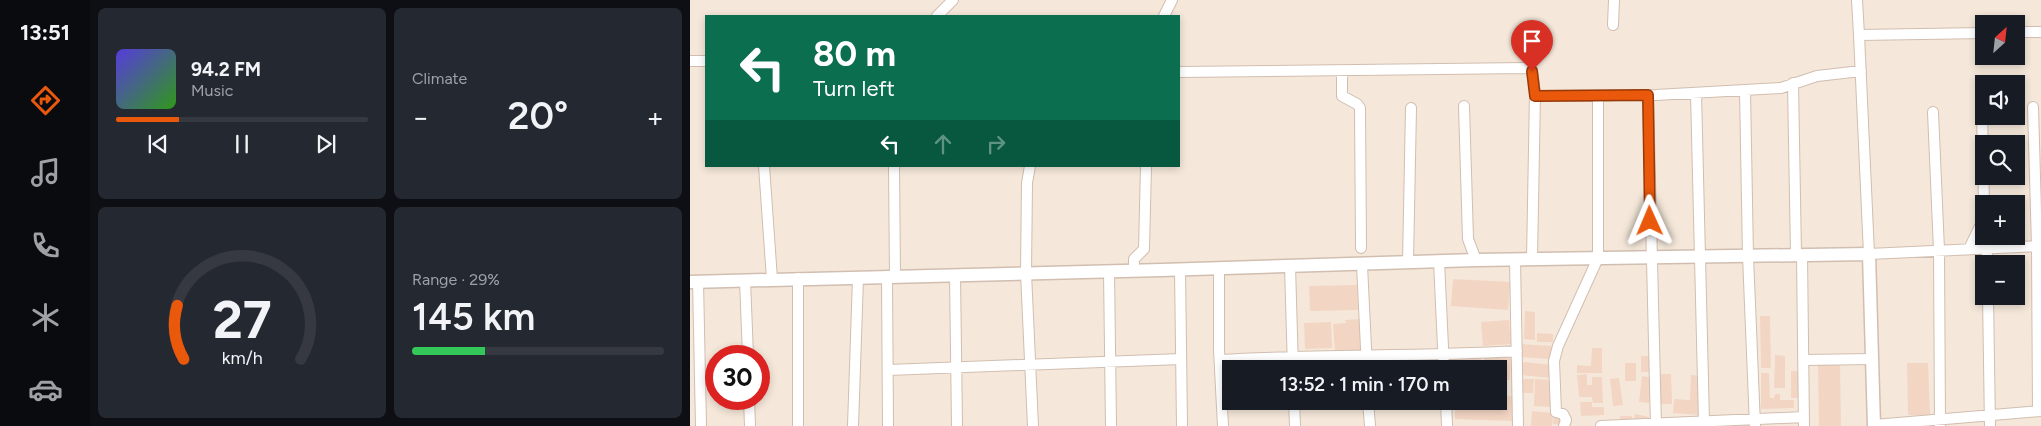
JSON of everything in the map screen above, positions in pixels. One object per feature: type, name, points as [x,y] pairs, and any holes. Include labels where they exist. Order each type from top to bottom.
[{"type":"street","points":[[938,15],[953,0]]},
{"type":"street","points":[[1164,15],[1172,0]]},
{"type":"street","points":[[1613,25],[1614,0]]},
{"type":"street","points":[[1857,0],[1869,254],[1874,426],[1990,421],[2039,411],[2039,246],[2033,107]]},
{"type":"street","points":[[2025,32],[2041,32]]},
{"type":"street","points":[[1859,35],[1975,33]]},
{"type":"street","points":[[690,61],[705,61]]},
{"type":"street","points":[[1180,72],[1529,68],[1532,71],[1535,96],[1532,259]]},
{"type":"street","points":[[1342,71],[1342,96],[1357,104],[1360,108],[1361,248]]},
{"type":"street","points":[[1535,96],[1648,95],[1781,88],[1816,76],[1861,71]]},
{"type":"street","points":[[1601,426],[1804,422],[1794,83]]},
{"type":"street","points":[[1745,90],[1748,256],[1755,423]]},
{"type":"street","points":[[1696,92],[1705,424]]},
{"type":"street","points":[[1648,95],[1650,257],[1656,424]]},
{"type":"street","points":[[1564,426],[1566,420],[1563,414],[1556,412],[1554,361],[1558,346],[1598,258],[1598,96]]},
{"type":"street","points":[[1464,106],[1468,239],[1476,260]]},
{"type":"street","points":[[1408,262],[1411,108]]},
{"type":"street","points":[[1933,112],[1939,250],[1940,423]]},
{"type":"street","points":[[1982,125],[1984,195]]},
{"type":"street","points":[[764,167],[772,279]]},
{"type":"street","points":[[888,426],[894,167]]},
{"type":"street","points":[[1030,167],[1027,183],[1026,273],[1033,426]]},
{"type":"street","points":[[1134,270],[1134,259],[1144,249],[1146,167]]},
{"type":"street","points":[[1969,249],[1975,237]]},
{"type":"street","points":[[701,426],[694,281],[1515,259],[1869,254],[2039,246]]},
{"type":"street","points":[[1987,248],[1987,255]]},
{"type":"street","points":[[1515,259],[1518,426]]},
{"type":"street","points":[[1439,262],[1444,360]]},
{"type":"street","points":[[1362,264],[1366,360]]},
{"type":"street","points":[[1290,266],[1293,360]]},
{"type":"street","points":[[1219,268],[1223,426]]},
{"type":"street","points":[[1180,269],[1182,426]]},
{"type":"street","points":[[1109,271],[1111,426]]},
{"type":"street","points":[[955,275],[957,426]]},
{"type":"street","points":[[798,278],[798,426]]},
{"type":"street","points":[[853,426],[858,278]]},
{"type":"street","points":[[745,280],[748,345]]},
{"type":"street","points":[[1988,305],[1990,421]]},
{"type":"street","points":[[1220,360],[1293,356],[1444,355],[1516,351]]},
{"type":"street","points":[[888,370],[1181,358]]},
{"type":"street","points":[[1803,360],[1872,359]]},
{"type":"street","points":[[749,410],[750,426]]},
{"type":"street","points":[[1294,410],[1295,426]]},
{"type":"street","points":[[1369,410],[1370,426]]},
{"type":"street","points":[[1446,410],[1447,426]]},
{"type":"shaded area","points":[[690,0],[2041,0],[2041,426],[690,426]]},
{"type":"building","points":[[1453,279],[1510,282],[1508,310],[1451,306]]},
{"type":"building","points":[[1357,285],[1358,310],[1310,311],[1309,286]]},
{"type":"building","points":[[1525,311],[1535,312],[1535,340],[1524,339]]},
{"type":"building","points":[[1760,316],[1770,316],[1771,368],[1761,368]]},
{"type":"building","points":[[1361,319],[1363,350],[1335,352],[1333,324],[1346,323],[1345,320]]},
{"type":"building","points":[[1509,320],[1511,344],[1483,346],[1481,322]]},
{"type":"building","points":[[1331,322],[1332,348],[1305,349],[1304,323]]},
{"type":"building","points":[[1537,333],[1553,334],[1553,342],[1537,342]]},
{"type":"building","points":[[1522,344],[1552,346],[1551,359],[1522,357]]},
{"type":"building","points":[[1592,348],[1602,348],[1602,373],[1577,373],[1577,365],[1591,366]]},
{"type":"building","points":[[1775,355],[1785,356],[1785,388],[1774,388]]},
{"type":"building","points":[[1641,356],[1650,356],[1650,372],[1641,372]]},
{"type":"building","points":[[1484,357],[1511,358],[1510,380],[1507,380],[1507,360],[1484,360]]},
{"type":"building","points":[[1454,359],[1481,359],[1481,360]]},
{"type":"building","points":[[1523,362],[1552,365],[1551,378],[1522,375]]},
{"type":"building","points":[[1625,363],[1636,363],[1636,381],[1625,381]]},
{"type":"building","points":[[1907,363],[1928,363],[1930,415],[1908,415]]},
{"type":"building","points":[[1818,364],[1840,364],[1841,426],[1819,426]]},
{"type":"building","points":[[1791,371],[1800,371],[1800,398],[1791,398]]},
{"type":"building","points":[[1761,373],[1769,373],[1770,398],[1774,398],[1775,394],[1780,394],[1780,400],[1794,400],[1794,408],[1761,409]]},
{"type":"building","points":[[1587,374],[1587,385],[1592,385],[1592,377],[1602,377],[1603,403],[1593,403],[1592,397],[1579,397],[1577,375]]},
{"type":"building","points":[[1660,374],[1671,374],[1672,404],[1660,404]]},
{"type":"building","points":[[1691,375],[1701,376],[1699,415],[1673,413],[1674,399],[1690,400]]},
{"type":"building","points":[[1642,376],[1653,378],[1649,403],[1639,402]]},
{"type":"building","points":[[1619,378],[1623,405],[1613,406],[1610,379]]},
{"type":"building","points":[[1523,379],[1534,379],[1533,393],[1522,393]]},
{"type":"building","points":[[1535,379],[1551,380],[1550,407],[1534,406]]},
{"type":"building","points":[[1507,396],[1513,396],[1512,421],[1455,419],[1455,410],[1507,410]]},
{"type":"building","points":[[1580,402],[1592,402],[1592,407],[1604,407],[1604,415],[1581,416]]},
{"type":"building","points":[[1532,411],[1553,413],[1552,426],[1531,426]]},
{"type":"building","points":[[1554,412],[1563,412],[1561,425],[1553,424]]},
{"type":"building","points":[[1635,414],[1649,417],[1647,426],[1633,423]]},
{"type":"building","points":[[1620,416],[1632,416],[1633,424],[1620,424]]},
{"type":"route","points":[[1532,71],[1535,96],[1648,95],[1650,221]]}]
